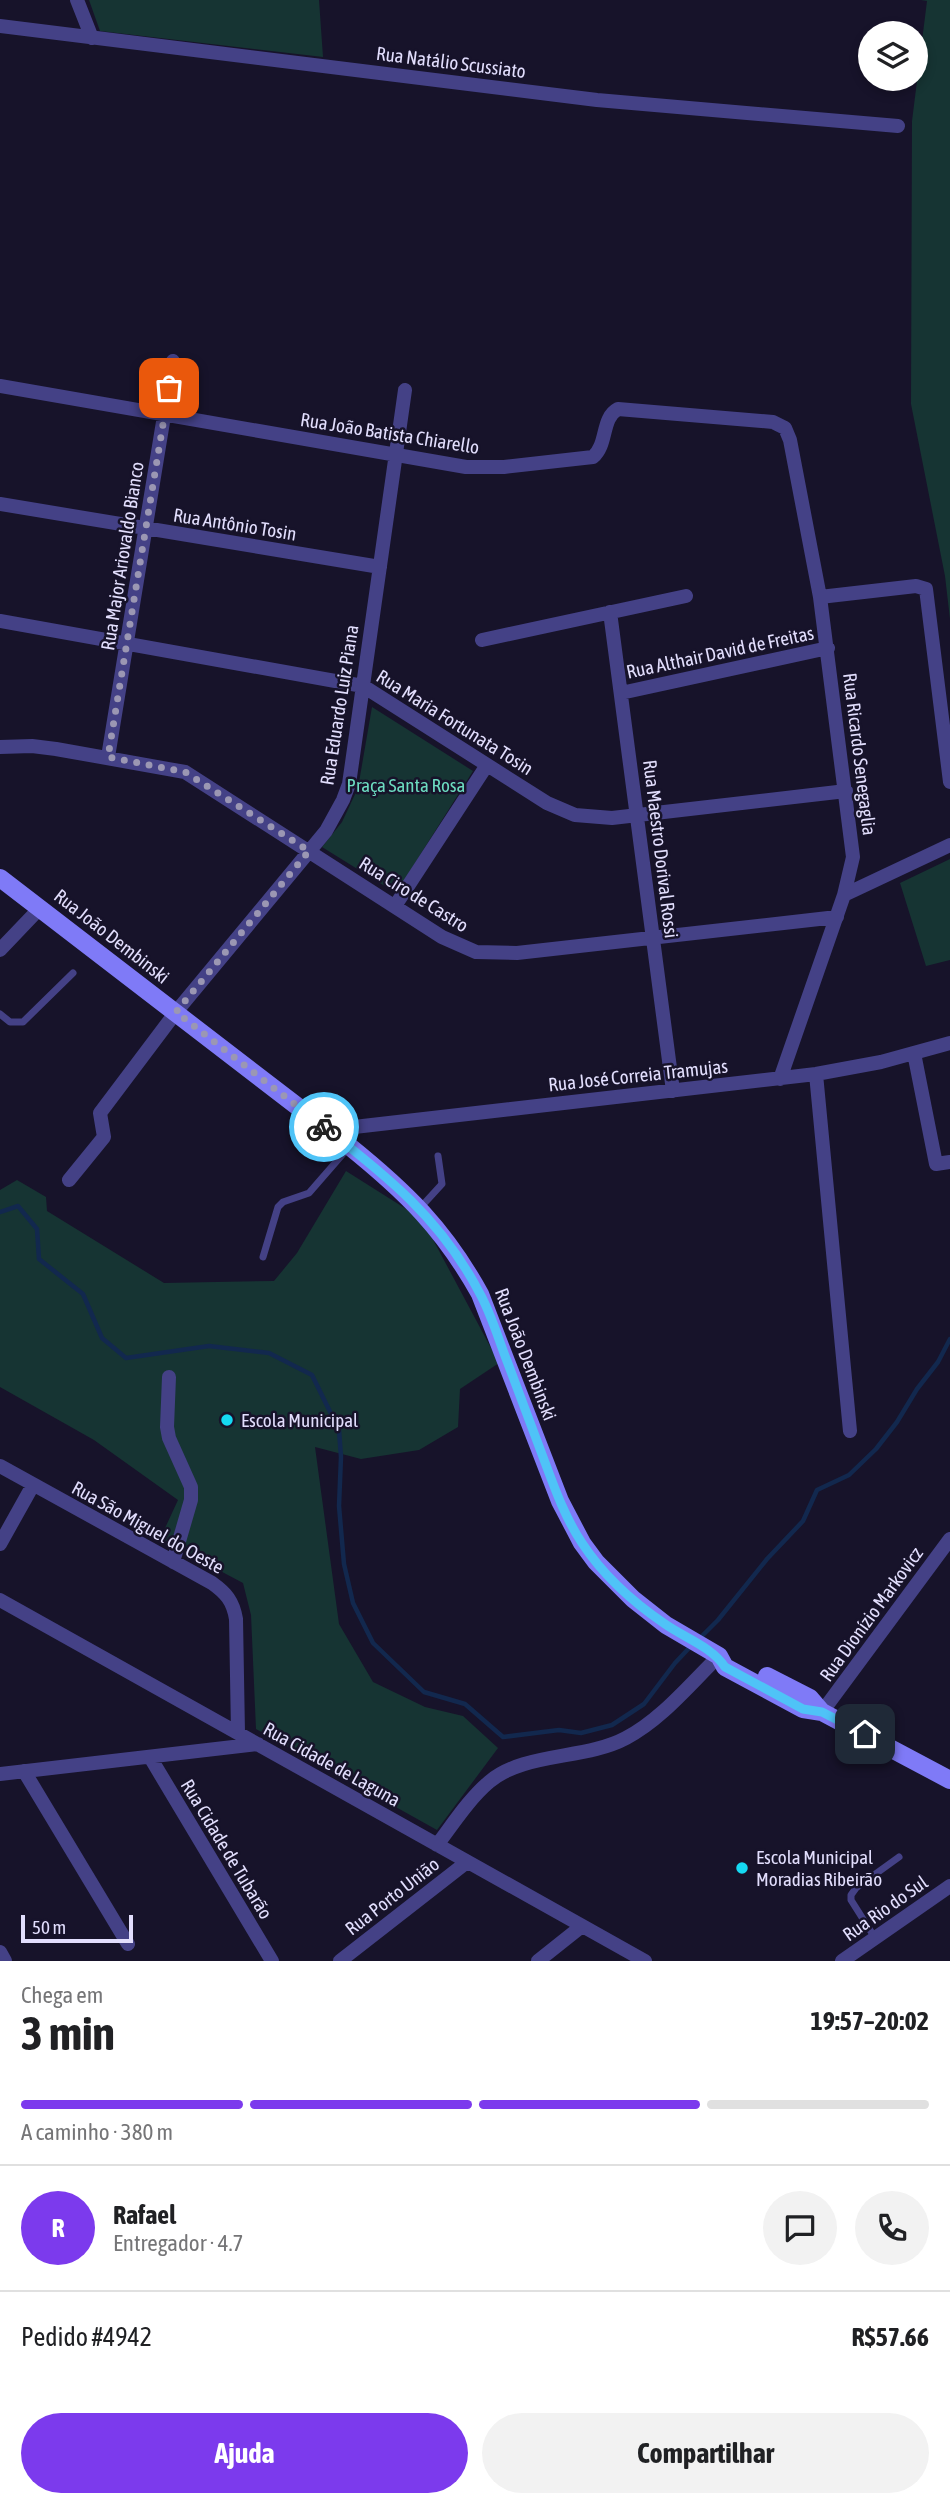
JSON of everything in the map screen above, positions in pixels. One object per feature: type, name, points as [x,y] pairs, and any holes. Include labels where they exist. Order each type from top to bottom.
[{"type":"main road","name":"Rua João Dembinski","points":[[0,878],[349,1146],[420,1208],[459,1257],[481,1294],[560,1501],[582,1543],[596,1562],[632,1599],[712,1653],[731,1656],[810,1698],[822,1712],[950,1780]]},
{"type":"street","points":[[77,0],[92,38]]},
{"type":"street","name":"Rua Natálio Scussiato","points":[[0,26],[619,102],[898,126]]},
{"type":"street","name":"Rua Major Ariovaldo Bianco","points":[[108,757],[173,361]]},
{"type":"street","name":"Rua João Batista Chiarello","points":[[0,386],[396,456],[485,468],[587,459],[598,453],[610,415],[618,408],[773,422],[785,428]]},
{"type":"street","name":"Rua Eduardo Luiz Piana","points":[[69,1180],[104,1136],[100,1113],[176,1012],[335,817],[349,784],[405,390]]},
{"type":"street","name":"Rua Ricardo Senegaglia","points":[[780,1079],[844,895],[853,857],[820,597],[790,440],[785,428]]},
{"type":"street","name":"Rua Antônio Tosin","points":[[0,504],[380,567]]},
{"type":"street","points":[[820,597],[916,586],[926,589],[950,782]]},
{"type":"street","points":[[482,640],[686,596]]},
{"type":"street","name":"Rua Maestro Dorival Rossi","points":[[610,612],[673,1091]]},
{"type":"street","name":"Rua Maria Fortunata Tosin","points":[[0,621],[363,686],[554,806],[575,815],[593,818],[637,817],[846,791]]},
{"type":"street","name":"Rua Althair David de Freitas","points":[[621,693],[828,649]]},
{"type":"street","name":"Rua Ciro de Castro","points":[[0,747],[33,746],[185,772],[442,937],[476,952],[517,953],[836,917]]},
{"type":"street","points":[[395,906],[487,765]]},
{"type":"street","points":[[844,895],[950,845]]},
{"type":"street","points":[[0,950],[40,908]]},
{"type":"street","name":"Rua José Correia Tramujas","points":[[328,1130],[780,1079],[855,1068],[950,1044]]},
{"type":"street","points":[[914,1053],[936,1164],[950,1161]]},
{"type":"street","points":[[816,1074],[850,1431]]},
{"type":"street","points":[[169,1377],[169,1438],[191,1487],[191,1500],[173,1562]]},
{"type":"street","name":"Rua São Miguel do Oeste","points":[[0,1466],[173,1562],[229,1597],[234,1607],[238,1733]]},
{"type":"street","points":[[0,1544],[33,1485]]},
{"type":"street","name":"Rua Dionízio Markovicz","points":[[822,1712],[950,1539]]},
{"type":"street","name":"Rua Cidade de Laguna","points":[[0,1600],[645,1961]]},
{"type":"street","points":[[437,1845],[490,1781],[522,1765],[593,1751],[625,1739],[655,1718],[712,1653]]},
{"type":"street","points":[[0,1774],[258,1744]]},
{"type":"street","name":"Rua Cidade de Tubarão","points":[[150,1757],[272,1961]]},
{"type":"street","points":[[24,1772],[128,1944]]},
{"type":"street","name":"Rua Porto União","points":[[340,1961],[467,1861]]},
{"type":"street","name":"Rua Rio do Sul","points":[[842,1961],[950,1886]]},
{"type":"street","points":[[538,1961],[582,1926]]},
{"type":"street","points":[[0,1952],[5,1961]]},
{"type":"lane","points":[[0,1014],[10,1022],[23,1022],[73,973]]},
{"type":"lane","points":[[263,1257],[278,1207],[283,1202],[309,1193],[349,1146]]},
{"type":"lane","points":[[420,1208],[442,1184],[438,1156]]},
{"type":"lane","points":[[875,1938],[850,1900],[851,1895],[856,1888],[899,1857]]},
{"type":"green space","points":[[89,0],[319,0],[323,57],[100,31]]},
{"type":"green space","points":[[921,0],[950,0],[950,619],[945,576],[911,404],[912,121],[916,91],[928,91],[928,21],[924,21],[927,1]]},
{"type":"green space","name":"Praça Santa Rosa","points":[[372,707],[473,771],[396,893],[322,847],[342,822],[358,788]]},
{"type":"green space","points":[[950,859],[950,960],[926,966],[900,883]]},
{"type":"green space","points":[[346,1171],[422,1219],[499,1363],[460,1389],[458,1427],[419,1450],[361,1459],[315,1447],[339,1624],[373,1682],[425,1707],[463,1716],[498,1748],[437,1830],[256,1729],[251,1615],[243,1583],[160,1539],[178,1500],[94,1440],[0,1387],[0,1190],[17,1180],[46,1197],[47,1211],[164,1283],[274,1281],[297,1253]]},
{"type":"waterway","points":[[0,1212],[18,1206],[37,1229],[39,1259],[83,1294],[102,1338],[126,1358],[209,1346],[269,1353],[312,1375],[339,1430],[339,1506],[344,1564],[353,1603],[373,1643],[424,1692],[465,1704],[503,1737],[559,1730],[581,1733],[612,1725],[644,1704],[691,1646]]},
{"type":"waterway","points":[[698,1640],[803,1521],[817,1490],[849,1475],[876,1449],[938,1362],[950,1339]]},
{"type":"way so far","points":[[169,388],[108,757],[174,769],[194,776],[309,851],[176,1012],[324,1127]]},
{"type":"place","name":"Escola Municipal","points":[[227,1420]]},
{"type":"place","name":"Escola Municipal Moradias Ribeirão","points":[[742,1868]]},
{"type":"route","points":[[324,1127],[400,1188],[446,1238],[465,1267],[481,1294],[560,1501],[570,1523],[596,1562],[632,1599],[666,1625],[719,1656],[725,1667],[803,1709],[822,1712],[865,1734]]}]
